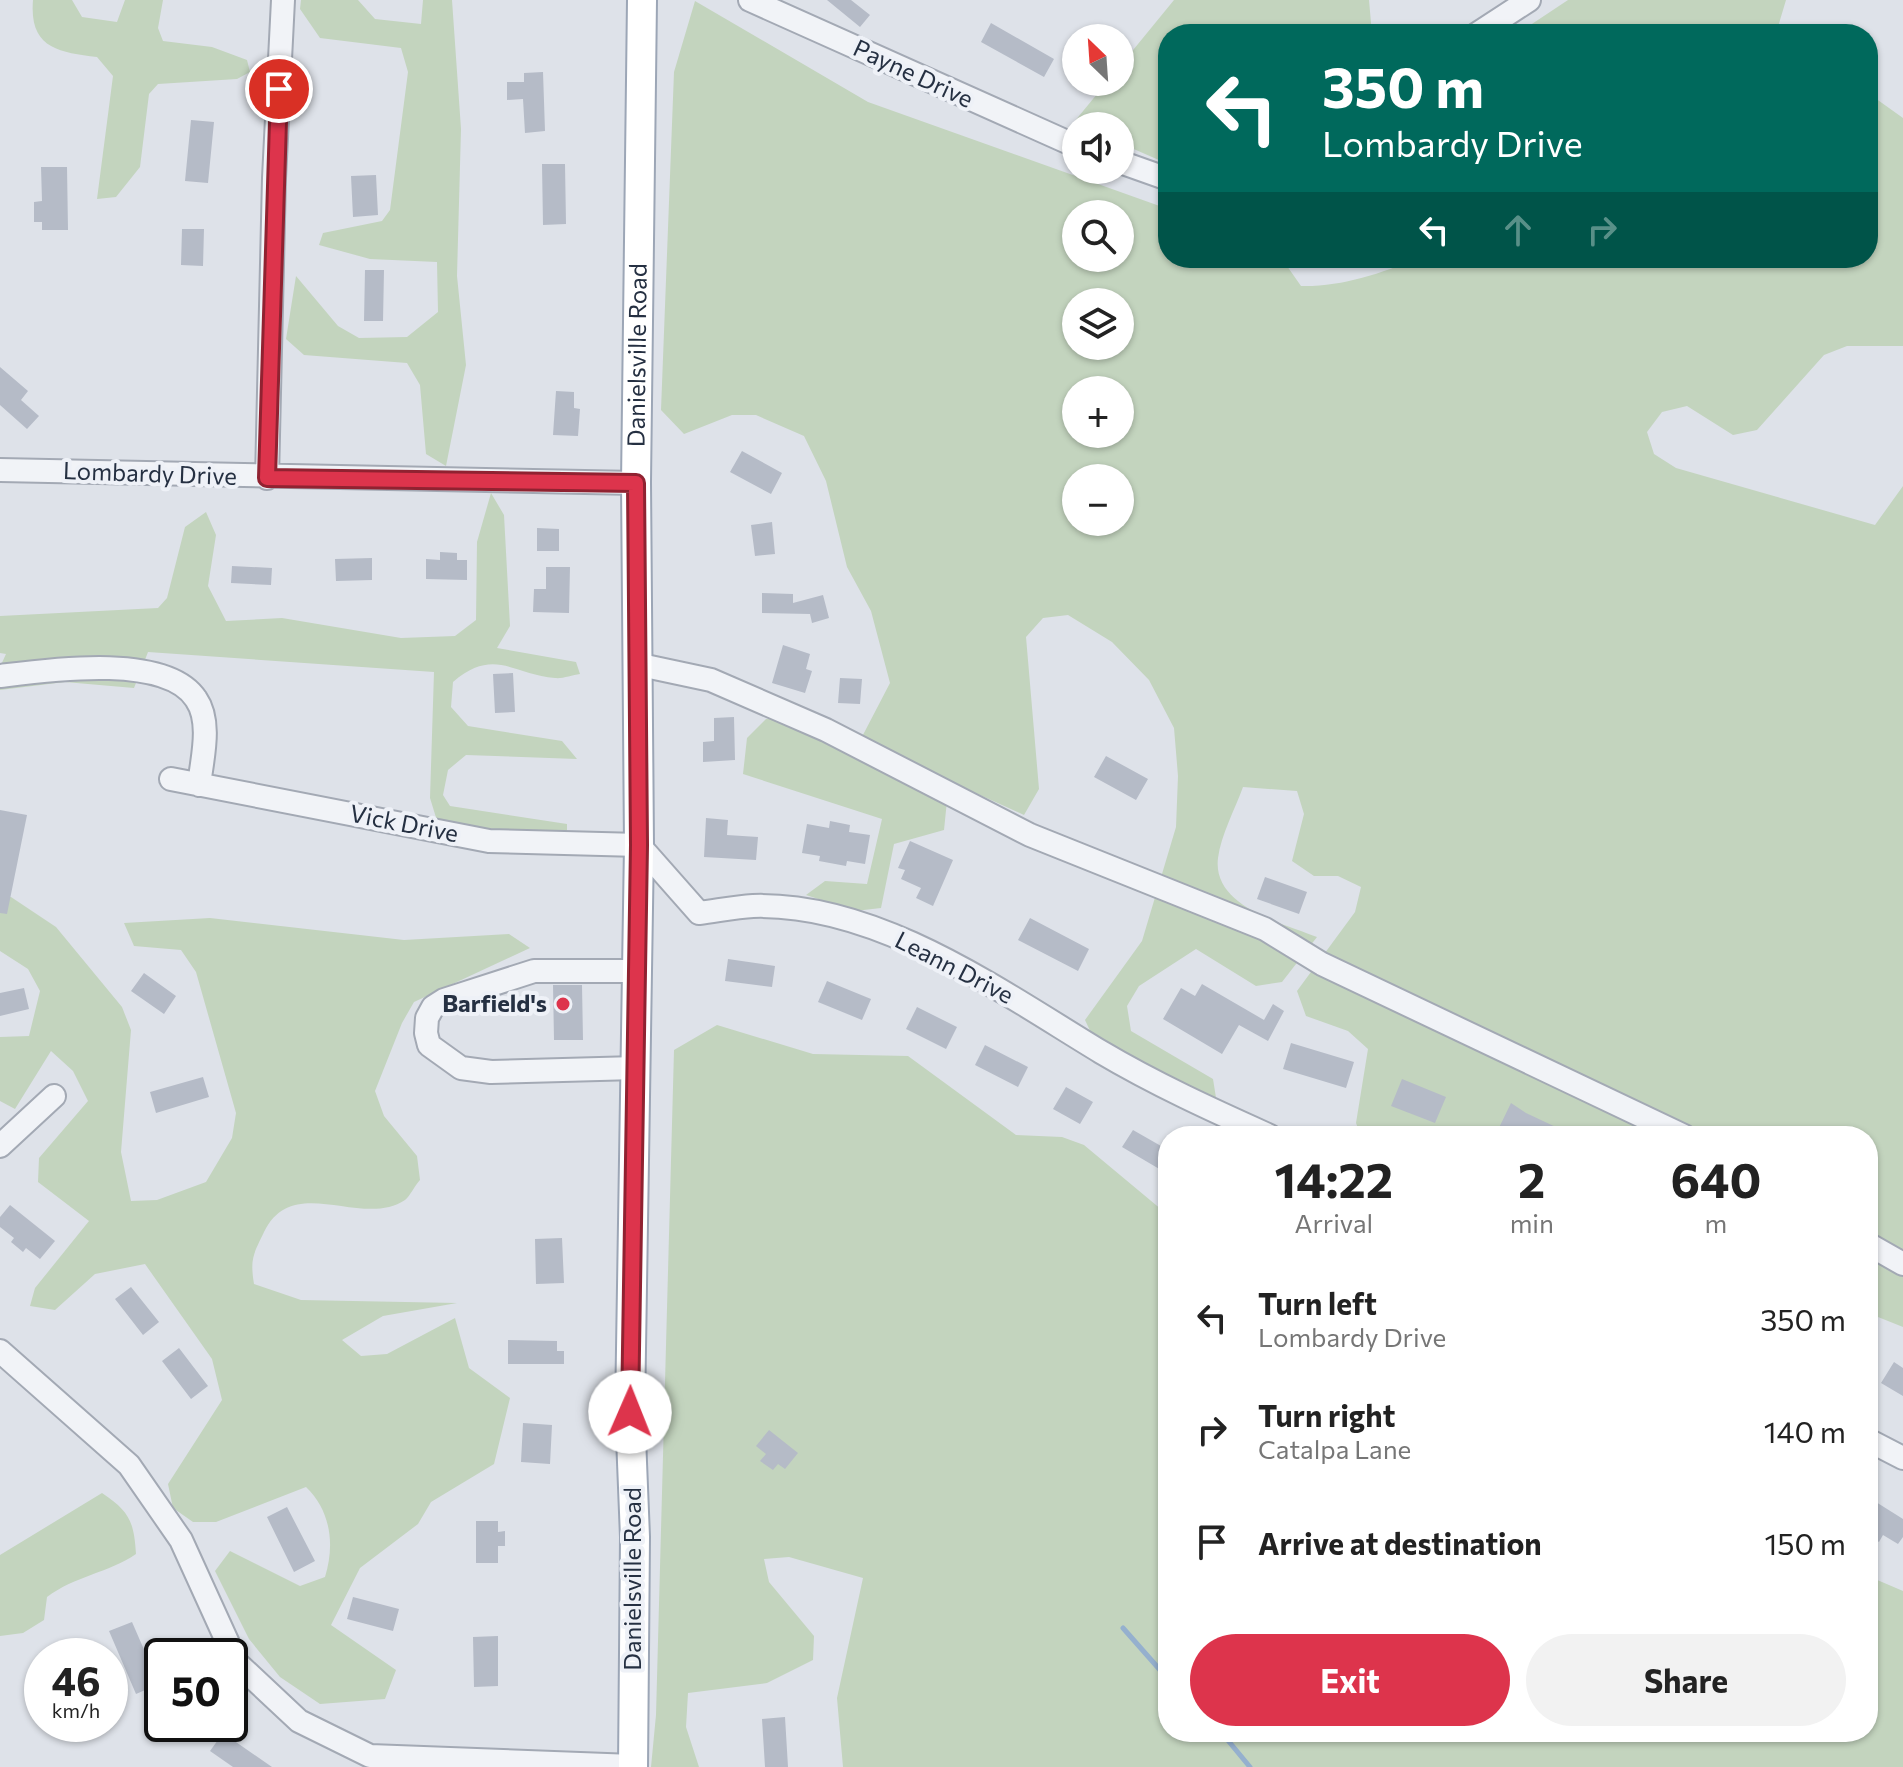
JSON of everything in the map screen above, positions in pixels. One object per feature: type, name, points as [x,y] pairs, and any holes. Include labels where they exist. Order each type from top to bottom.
[{"type":"main road","name":"Danielsville Road","points":[[633,1766],[635,1537],[630,1412],[639,845],[636,483],[642,0]]},
{"type":"street","points":[[267,478],[274,178],[283,0]]},
{"type":"street","name":"Payne Drive","points":[[750,0],[1062,140]]},
{"type":"street","points":[[1492,24],[1529,0]]},
{"type":"street","points":[[1134,167],[1158,175]]},
{"type":"street","name":"Lombardy Drive","points":[[0,470],[267,478],[636,483]]},
{"type":"street","points":[[636,664],[711,680],[826,730],[1030,835],[1265,929],[1322,964],[1663,1126]]},
{"type":"street","points":[[0,676],[75,667],[164,675],[182,684],[197,700],[204,722],[199,785]]},
{"type":"street","name":"Vick Drive","points":[[171,779],[489,841],[639,845]]},
{"type":"street","name":"Leann Drive","points":[[639,845],[699,913],[766,907],[802,911],[874,928],[984,979],[1171,1090],[1248,1126]]},
{"type":"street","points":[[636,1068],[491,1072],[461,1068],[429,1045],[426,1033],[427,1018],[444,1000],[534,971],[637,971]]},
{"type":"street","points":[[0,1146],[54,1096]]},
{"type":"street","points":[[1878,1250],[1903,1264]]},
{"type":"street","points":[[0,1351],[129,1465],[181,1540],[237,1663],[299,1721],[370,1756],[633,1766]]},
{"type":"street","points":[[1878,1445],[1903,1458]]},
{"type":"green space","points":[[33,0],[72,0],[82,17],[117,22],[125,0],[163,0],[158,28],[163,41],[212,47],[247,60],[250,72],[237,79],[158,84],[149,94],[140,167],[116,197],[97,199],[113,76],[97,57],[70,53],[49,45],[41,38],[33,16]]},
{"type":"green space","points":[[301,0],[358,0],[375,19],[421,24],[423,0],[452,0],[461,129],[457,276],[466,365],[446,466],[426,454],[420,385],[407,363],[304,355],[286,339],[296,276],[338,326],[359,338],[407,337],[438,312],[437,262],[370,259],[319,245],[323,233],[382,221],[390,210],[408,72],[401,48],[320,38],[300,9]]},
{"type":"green space","points":[[1174,0],[1369,0],[1371,24],[1158,24],[1158,160],[1134,149],[1134,112],[1082,112],[1095,96],[1134,96],[1134,49]]},
{"type":"green space","points":[[1568,0],[1786,0],[1779,24],[1532,24]]},
{"type":"green space","points":[[695,1],[868,102],[1062,171],[1062,184],[1098,184],[1158,205],[1158,268],[1288,268],[1301,286],[1331,284],[1392,268],[1878,268],[1878,100],[1903,118],[1903,346],[1847,346],[1824,355],[1757,430],[1733,435],[1687,406],[1662,412],[1647,432],[1654,454],[1676,468],[1875,525],[1903,486],[1903,1327],[1878,1317],[1878,1126],[1357,1126],[1368,1049],[1348,1031],[1306,1016],[1297,991],[1355,912],[1361,887],[1338,876],[1314,876],[1292,861],[1304,814],[1297,791],[1243,787],[1218,858],[1219,875],[1226,889],[1238,901],[1269,919],[1317,937],[1282,982],[1256,986],[1196,949],[1139,986],[1127,1006],[1131,1031],[1213,1079],[1217,1104],[1093,1037],[1085,1020],[1142,941],[1176,827],[1178,776],[1174,728],[1149,680],[1112,642],[1068,615],[1043,618],[1026,637],[1039,789],[1024,815],[949,781],[944,830],[894,844],[881,908],[855,911],[806,895],[825,881],[867,884],[882,819],[743,774],[747,738],[766,719],[790,718],[852,756],[890,683],[871,611],[847,567],[826,481],[804,436],[756,415],[732,415],[684,434],[661,410],[674,72]]},
{"type":"green space","points":[[491,493],[504,515],[510,626],[497,648],[576,662],[580,674],[555,678],[503,665],[480,666],[453,682],[451,707],[468,726],[562,741],[577,759],[466,755],[448,770],[443,795],[450,806],[567,824],[567,836],[438,824],[430,798],[434,672],[148,652],[134,688],[65,682],[0,690],[0,667],[6,654],[0,653],[0,616],[158,608],[167,598],[185,527],[206,512],[216,535],[208,586],[226,621],[282,618],[401,638],[455,636],[476,620],[477,542]]},
{"type":"green space","points":[[11,897],[56,927],[122,1007],[131,1030],[121,1152],[131,1201],[157,1200],[206,1182],[232,1138],[236,1113],[196,972],[181,950],[134,946],[124,923],[210,918],[404,940],[509,934],[530,948],[414,1002],[402,1023],[375,1091],[384,1116],[417,1156],[420,1180],[407,1198],[388,1207],[369,1209],[310,1203],[292,1206],[277,1215],[264,1232],[253,1257],[254,1284],[301,1300],[457,1303],[383,1316],[342,1340],[361,1356],[387,1354],[455,1318],[469,1368],[510,1398],[494,1464],[431,1502],[418,1524],[360,1568],[331,1625],[396,1670],[385,1699],[320,1704],[280,1677],[249,1639],[215,1571],[230,1551],[300,1586],[325,1577],[330,1553],[329,1529],[321,1507],[306,1487],[216,1522],[193,1522],[173,1508],[168,1484],[222,1400],[212,1359],[145,1264],[95,1274],[55,1310],[30,1306],[35,1288],[89,1221],[38,1182],[39,1158],[88,1101],[73,1071],[51,1051],[15,1109],[0,1101],[0,1037],[29,1036],[40,991],[28,969],[0,951],[0,899]]},
{"type":"green space","points":[[717,1025],[813,1054],[908,1056],[1016,1135],[1062,1137],[1084,1145],[1158,1207],[1158,1742],[1878,1742],[1878,1580],[1903,1591],[1903,1767],[843,1767],[837,1698],[863,1578],[789,1557],[764,1559],[769,1582],[814,1636],[813,1660],[767,1683],[688,1693],[686,1727],[699,1767],[651,1767],[656,1715],[674,1050]]},
{"type":"green space","points":[[102,1493],[118,1505],[128,1518],[134,1533],[136,1554],[58,1590],[47,1597],[44,1620],[23,1633],[0,1636],[0,1555]]},
{"type":"building","points":[[827,0],[851,0],[870,15],[860,27]]},
{"type":"building","points":[[991,23],[1054,59],[1044,77],[981,42]]},
{"type":"building","points":[[543,72],[545,131],[525,133],[523,99],[507,100],[507,82],[524,82],[524,73]]},
{"type":"building","points":[[191,120],[214,122],[208,183],[185,181]]},
{"type":"building","points":[[542,164],[565,164],[566,224],[543,225]]},
{"type":"building","points":[[41,167],[67,167],[68,230],[42,230],[42,222],[34,222],[34,202],[42,201]]},
{"type":"building","points":[[376,175],[378,215],[353,217],[351,176]]},
{"type":"building","points":[[182,229],[204,229],[203,266],[181,265]]},
{"type":"building","points":[[365,270],[384,270],[383,321],[364,321]]},
{"type":"building","points":[[0,367],[28,391],[21,400],[39,416],[27,429],[0,405]]},
{"type":"building","points":[[556,391],[574,392],[574,408],[580,409],[578,436],[553,435]]},
{"type":"building","points":[[742,451],[782,473],[771,494],[730,472]]},
{"type":"building","points":[[772,522],[775,554],[755,556],[751,525]]},
{"type":"building","points":[[537,528],[559,529],[559,551],[537,551]]},
{"type":"building","points":[[440,552],[457,553],[457,560],[467,560],[467,580],[426,579],[426,559],[440,560]]},
{"type":"building","points":[[372,558],[372,580],[336,581],[335,559]]},
{"type":"building","points":[[232,566],[272,568],[271,585],[231,583]]},
{"type":"building","points":[[546,567],[570,567],[569,613],[533,612],[534,589],[546,589]]},
{"type":"building","points":[[762,593],[793,594],[793,603],[823,595],[829,618],[812,623],[810,614],[762,613]]},
{"type":"building","points":[[783,645],[810,654],[806,669],[812,671],[805,693],[772,683]]},
{"type":"building","points":[[513,673],[515,712],[495,713],[493,674]]},
{"type":"building","points":[[840,678],[862,679],[860,704],[838,703]]},
{"type":"building","points":[[734,717],[735,760],[703,762],[703,742],[714,741],[714,718]]},
{"type":"building","points":[[1106,756],[1148,779],[1136,800],[1094,777]]},
{"type":"building","points":[[0,810],[27,815],[7,914],[0,913]]},
{"type":"building","points":[[706,818],[728,820],[727,835],[758,837],[756,860],[704,857]]},
{"type":"building","points":[[830,821],[850,825],[849,832],[870,835],[865,864],[847,861],[846,866],[819,861],[820,856],[802,853],[807,824],[829,828]]},
{"type":"building","points":[[910,841],[953,860],[933,906],[916,898],[921,888],[901,879],[905,870],[898,868]]},
{"type":"building","points":[[1265,877],[1307,892],[1299,914],[1257,899]]},
{"type":"building","points":[[1030,918],[1089,949],[1078,971],[1018,940]]},
{"type":"building","points":[[728,959],[775,966],[772,987],[725,981]]},
{"type":"building","points":[[144,973],[176,996],[164,1014],[131,991]]},
{"type":"building","points":[[827,981],[871,999],[862,1020],[818,1002]]},
{"type":"building","points":[[1202,984],[1264,1020],[1273,1004],[1284,1011],[1268,1041],[1239,1025],[1222,1054],[1163,1019],[1181,988],[1195,996]]},
{"type":"building","name":"Barfield's","points":[[553,985],[582,985],[583,1040],[554,1040]]},
{"type":"building","points":[[24,988],[29,1009],[0,1016],[0,993]]},
{"type":"building","points":[[917,1007],[957,1027],[946,1049],[906,1029]]},
{"type":"building","points":[[1291,1043],[1354,1062],[1346,1088],[1283,1069]]},
{"type":"building","points":[[985,1045],[1028,1067],[1018,1087],[975,1065]]},
{"type":"building","points":[[203,1077],[209,1097],[156,1113],[150,1092]]},
{"type":"building","points":[[1402,1079],[1446,1097],[1435,1123],[1391,1106]]},
{"type":"building","points":[[1066,1087],[1093,1102],[1080,1124],[1053,1109]]},
{"type":"building","points":[[1511,1103],[1554,1126],[1500,1126]]},
{"type":"building","points":[[1133,1130],[1158,1144],[1158,1168],[1122,1147]]},
{"type":"building","points":[[10,1205],[55,1241],[40,1259],[26,1248],[23,1252],[11,1242],[14,1238],[0,1227],[0,1217]]},
{"type":"building","points":[[562,1238],[564,1283],[536,1284],[535,1239]]},
{"type":"building","points":[[131,1287],[159,1322],[143,1335],[115,1299]]},
{"type":"building","points":[[508,1340],[557,1341],[557,1351],[564,1351],[564,1364],[508,1364]]},
{"type":"building","points":[[179,1348],[208,1386],[191,1399],[162,1361]]},
{"type":"building","points":[[1894,1362],[1903,1368],[1903,1396],[1881,1383]]},
{"type":"building","points":[[523,1423],[552,1425],[550,1464],[521,1462]]},
{"type":"building","points":[[769,1430],[798,1453],[785,1469],[778,1464],[773,1470],[760,1461],[766,1454],[756,1446]]},
{"type":"building","points":[[1878,1503],[1903,1519],[1903,1537],[1898,1544],[1883,1535],[1879,1542]]},
{"type":"building","points":[[287,1507],[315,1561],[294,1572],[267,1517]]},
{"type":"building","points":[[476,1521],[498,1521],[498,1532],[505,1531],[505,1546],[498,1546],[498,1563],[476,1563]]},
{"type":"building","points":[[353,1597],[399,1609],[393,1631],[347,1619]]},
{"type":"building","points":[[132,1622],[144,1650],[144,1691],[136,1694],[128,1675],[128,1638],[112,1638],[109,1631]]},
{"type":"building","points":[[498,1636],[498,1686],[474,1687],[473,1637]]},
{"type":"building","points":[[785,1717],[788,1767],[765,1767],[762,1719]]},
{"type":"building","points":[[216,1742],[236,1742],[272,1767],[233,1767],[210,1751]]},
{"type":"waterway","points":[[1123,1628],[1158,1668]]},
{"type":"waterway","points":[[1229,1742],[1250,1767]]},
{"type":"place","name":"Barfield's","points":[[563,1004]]},
{"type":"route","points":[[279,89],[267,478],[636,483],[639,845],[630,1412]]}]
